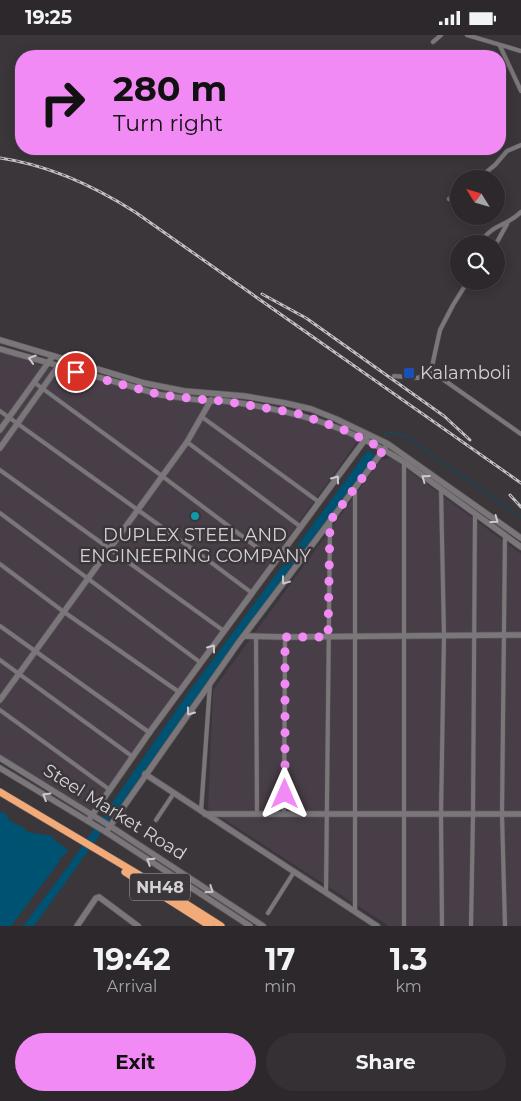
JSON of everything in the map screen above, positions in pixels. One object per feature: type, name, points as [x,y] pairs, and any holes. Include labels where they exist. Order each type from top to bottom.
[{"type":"highway","name":"NH48","points":[[0,792],[73,839]]},
{"type":"highway","name":"NH48","points":[[0,798],[98,853],[221,926]]},
{"type":"highway","name":"NH48","points":[[98,853],[210,926]]},
{"type":"street","points":[[433,42],[441,35]]},
{"type":"street","points":[[467,35],[521,51]]},
{"type":"street","points":[[500,45],[502,50]]},
{"type":"street","points":[[506,58],[521,91]]},
{"type":"street","points":[[506,152],[521,145]]},
{"type":"street","points":[[489,170],[504,155]]},
{"type":"street","points":[[487,235],[493,229],[507,223],[521,212]]},
{"type":"street","points":[[501,235],[507,223]]},
{"type":"street","points":[[394,376],[411,379],[431,371],[440,330],[452,305],[462,290]]},
{"type":"street","points":[[0,340],[144,383],[184,391],[269,400],[311,409],[406,455],[521,538]]},
{"type":"street","points":[[0,349],[161,395],[223,401],[291,412],[368,437]]},
{"type":"street","points":[[0,431],[53,356]]},
{"type":"street","points":[[0,447],[64,359]]},
{"type":"street","points":[[431,371],[521,434]]},
{"type":"street","points":[[35,383],[275,561]]},
{"type":"street","points":[[0,700],[187,442],[215,394]]},
{"type":"street","points":[[0,411],[252,593]]},
{"type":"street","points":[[202,417],[319,502]]},
{"type":"street","points":[[88,821],[275,561],[368,437]]},
{"type":"street","points":[[187,442],[301,527]]},
{"type":"street","points":[[384,445],[404,462],[521,547]]},
{"type":"street","points":[[106,832],[145,774],[244,636],[384,445]]},
{"type":"street","points":[[404,462],[402,636],[404,926]]},
{"type":"street","points":[[0,470],[224,631]]},
{"type":"street","points":[[355,487],[355,912]]},
{"type":"street","points":[[441,489],[444,636],[441,814],[442,926]]},
{"type":"street","points":[[471,926],[476,506]]},
{"type":"street","points":[[0,513],[87,580],[201,663]]},
{"type":"street","points":[[326,893],[330,521]]},
{"type":"street","points":[[505,536],[502,814],[505,926]]},
{"type":"street","points":[[0,564],[64,612],[179,693]]},
{"type":"street","points":[[0,626],[150,733]]},
{"type":"street","points":[[244,636],[521,635]]},
{"type":"street","points":[[256,636],[257,814]]},
{"type":"street","points":[[284,814],[285,637]]},
{"type":"street","points":[[0,661],[133,757]]},
{"type":"street","points":[[203,813],[210,684]]},
{"type":"street","points":[[0,710],[110,790]]},
{"type":"street","name":"Steel Market Road","points":[[0,758],[110,826],[262,926]]},
{"type":"street","name":"Steel Market Road","points":[[0,768],[106,832],[250,926]]},
{"type":"street","points":[[145,774],[377,926]]},
{"type":"street","points":[[156,820],[174,793]]},
{"type":"street","points":[[203,813],[521,814]]},
{"type":"street","points":[[268,913],[294,872]]},
{"type":"street","points":[[77,926],[97,897],[138,926]]},
{"type":"shaded area","points":[[0,352],[60,371],[254,404],[319,421],[359,439],[91,810],[0,755]]},
{"type":"shaded area","points":[[393,459],[521,554],[521,926],[389,926],[208,809],[213,690],[381,460]]},
{"type":"water","points":[[368,450],[376,456],[240,637],[34,926],[23,926],[69,865],[188,693]]},
{"type":"water","points":[[0,812],[6,813],[8,819],[22,826],[27,832],[52,836],[55,841],[68,851],[59,858],[60,861],[11,926],[0,926]]},
{"type":"waterway","points":[[384,436],[389,432],[405,436],[521,517]]},
{"type":"railway","points":[[0,158],[53,171],[87,185],[135,212],[521,483]]},
{"type":"railway","points":[[262,294],[306,318],[444,416],[470,440]]},
{"type":"railway","points":[[510,495],[521,507]]},
{"type":"place","name":"Kalamboli","points":[[409,373]]},
{"type":"place","name":"DUPLEX STEEL AND ENGINEERING COMPANY","points":[[195,516]]},
{"type":"route","points":[[76,372],[161,395],[223,401],[296,413],[342,429],[384,449],[330,521],[328,637],[285,637],[285,794]]}]
